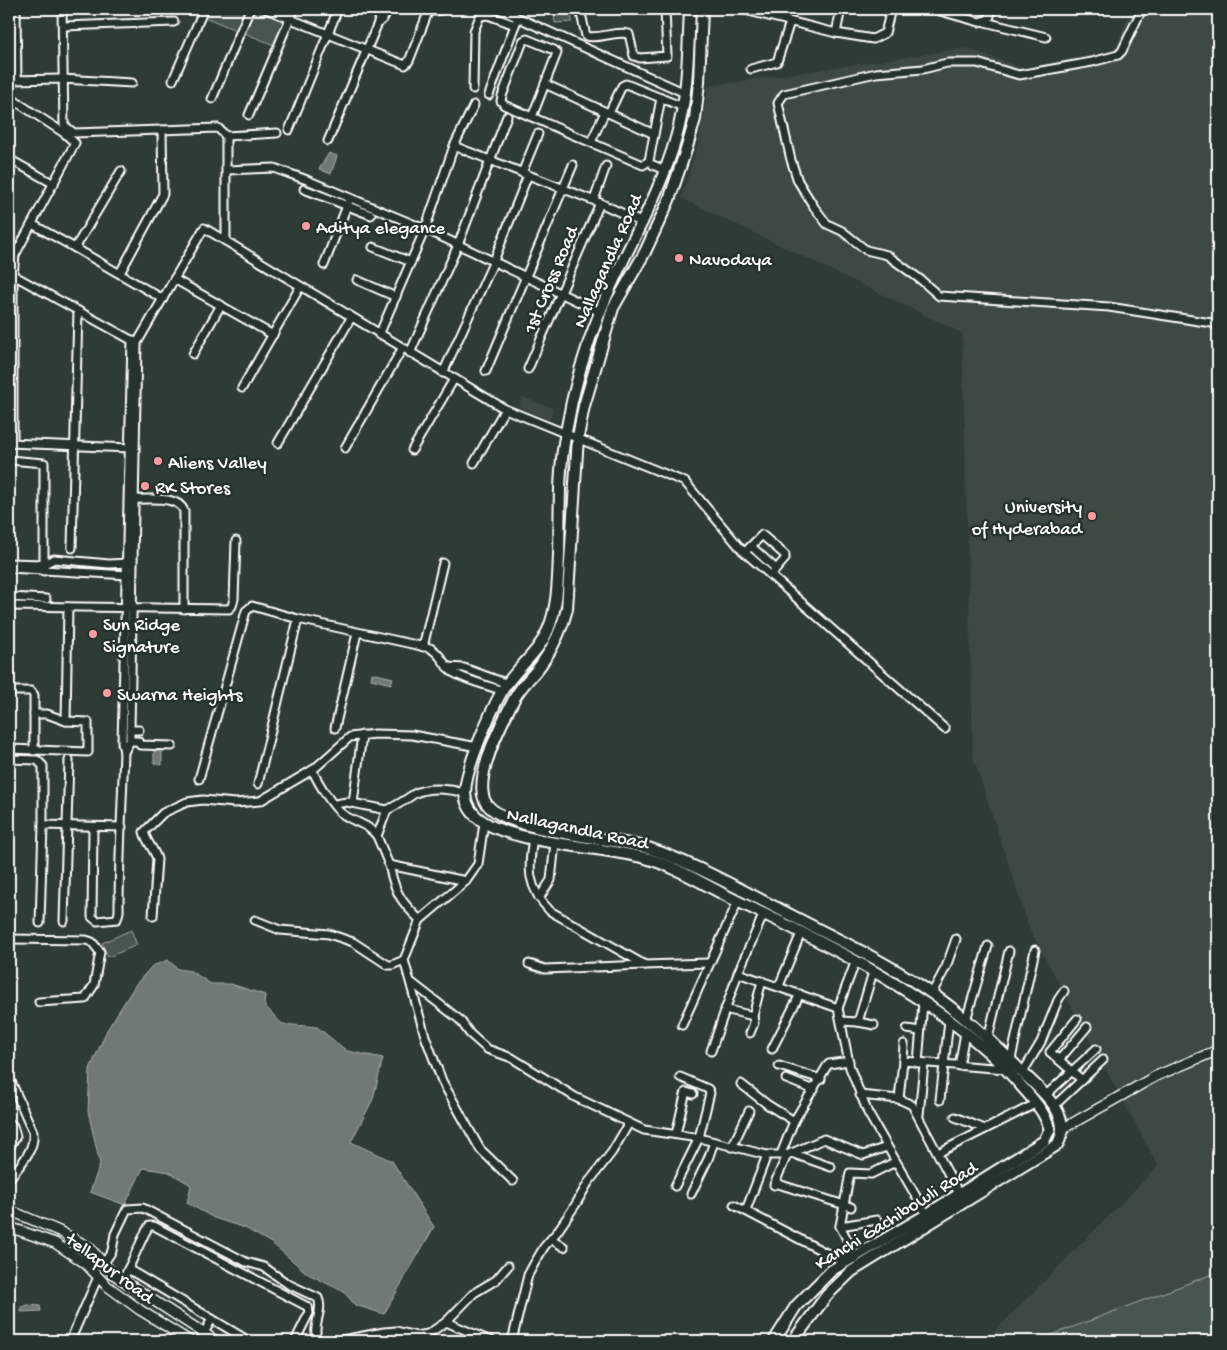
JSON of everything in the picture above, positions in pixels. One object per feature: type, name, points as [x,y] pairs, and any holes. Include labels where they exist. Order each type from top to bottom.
[{"type":"main road","name":"Nallagandla Road","points":[[690,9],[685,93],[675,144],[643,223],[590,337],[565,435],[558,587],[550,626],[542,641],[505,688],[478,747],[465,793],[470,808],[484,823],[533,838],[555,843],[628,848],[764,913],[894,982],[1023,1072],[1046,1095],[1062,1119],[1064,1128]]},
{"type":"main road","name":"Nallagandla Road","points":[[702,9],[699,82],[695,119],[687,147],[665,209],[645,252],[614,308],[592,375],[578,437],[568,609],[561,630],[541,665],[531,675],[513,702],[492,748],[483,776],[482,791],[485,801],[489,807],[523,825],[628,848],[699,868],[873,958],[932,993],[988,1038],[1037,1103],[1049,1125],[1050,1132]]},
{"type":"main road","name":"Kanchi Gachibowli Road","points":[[774,1341],[801,1300],[832,1270],[929,1218],[1057,1145],[1064,1128]]},
{"type":"main road","name":"Kanchi Gachibowli Road","points":[[793,1341],[827,1295],[852,1271],[929,1218],[959,1194],[1044,1141],[1050,1132]]},
{"type":"street","points":[[16,9],[13,80],[62,78],[132,83]]},
{"type":"street","points":[[62,9],[64,125],[74,133],[218,128],[226,136],[226,241]]},
{"type":"street","points":[[173,80],[204,9]]},
{"type":"street","points":[[212,99],[250,9]]},
{"type":"street","points":[[266,9],[366,50],[407,64],[425,12],[445,9]]},
{"type":"street","points":[[249,114],[294,9]]},
{"type":"street","points":[[289,130],[338,9]]},
{"type":"street","points":[[328,141],[378,23],[382,9]]},
{"type":"street","points":[[378,23],[383,19],[388,9]]},
{"type":"street","points":[[499,9],[685,93]]},
{"type":"street","points":[[580,9],[586,36],[591,37],[619,31],[629,34],[634,56],[640,58],[667,56],[665,9]]},
{"type":"street","points":[[741,9],[836,33],[873,39],[879,37],[888,26],[891,9]]},
{"type":"street","points":[[836,33],[841,9]]},
{"type":"street","points":[[933,9],[979,22],[1046,37]]},
{"type":"street","points":[[985,22],[989,18],[992,9]]},
{"type":"street","points":[[1142,9],[1125,47],[1118,54],[1056,70],[1019,74],[977,63],[957,63],[923,69],[876,73],[806,87],[784,94],[778,103],[782,127],[798,182],[827,224],[842,232],[866,250],[887,255],[939,296],[1108,307],[1218,324]]},
{"type":"street","points":[[473,89],[474,31],[480,16],[488,14],[515,25]]},
{"type":"street","points":[[489,95],[518,18]]},
{"type":"street","points":[[63,26],[174,22]]},
{"type":"street","points":[[751,69],[777,62],[790,22]]},
{"type":"street","points":[[532,117],[557,52],[530,39],[525,40],[501,101],[504,105],[532,117],[591,142],[644,165],[649,161],[661,98]]},
{"type":"street","points":[[545,84],[654,134]]},
{"type":"street","points":[[591,142],[622,86],[626,84],[682,107]]},
{"type":"street","points":[[9,98],[74,143],[15,256],[13,275],[11,443],[130,448]]},
{"type":"street","points":[[379,335],[425,229],[454,146],[474,105]]},
{"type":"street","points":[[410,353],[458,245],[507,116]]},
{"type":"street","points":[[120,273],[163,194],[162,130]]},
{"type":"street","points":[[226,136],[277,133]]},
{"type":"street","points":[[443,373],[493,263],[538,134]]},
{"type":"street","points":[[454,146],[597,202],[643,223]]},
{"type":"street","points":[[9,159],[54,184]]},
{"type":"street","points":[[486,371],[572,165]]},
{"type":"street","points":[[653,165],[664,170]]},
{"type":"street","name":"1st Cross Road","points":[[528,368],[597,202],[606,166]]},
{"type":"street","points":[[227,170],[274,168],[425,229],[493,263],[600,312]]},
{"type":"street","points":[[75,248],[121,171]]},
{"type":"street","points":[[304,189],[371,215]]},
{"type":"street","points":[[324,265],[348,197]]},
{"type":"street","points":[[32,224],[120,273],[162,299]]},
{"type":"street","points":[[93,827],[92,917],[97,921],[110,920],[118,917],[119,844],[122,827],[124,752],[122,743],[135,499],[135,342],[204,228],[402,349],[505,409],[565,435],[578,437],[685,482],[745,552],[944,729]]},
{"type":"street","points":[[373,247],[411,262]]},
{"type":"street","points":[[13,275],[135,342]]},
{"type":"street","points":[[174,279],[273,335]]},
{"type":"street","points":[[357,280],[396,297]]},
{"type":"street","points":[[242,388],[300,287]]},
{"type":"street","points":[[193,354],[221,305]]},
{"type":"street","points":[[72,548],[78,311]]},
{"type":"street","points":[[278,443],[351,318]]},
{"type":"street","points":[[345,448],[402,349]]},
{"type":"street","points":[[124,752],[130,740],[128,563],[130,448],[135,353]]},
{"type":"street","points":[[412,450],[454,379]]},
{"type":"street","points":[[474,462],[505,409]]},
{"type":"street","points":[[9,460],[44,463],[44,567]]},
{"type":"street","points":[[135,499],[175,501],[181,505],[184,511],[184,609]]},
{"type":"street","points":[[745,552],[762,535],[785,555],[771,575]]},
{"type":"street","points":[[9,606],[223,610],[232,606],[236,541]]},
{"type":"street","points":[[751,546],[776,569]]},
{"type":"street","points":[[756,562],[762,556]]},
{"type":"street","points":[[9,569],[44,567],[54,559],[109,564],[128,563]]},
{"type":"street","points":[[9,563],[128,575]]},
{"type":"street","points":[[423,647],[443,563]]},
{"type":"street","points":[[9,597],[46,599]]},
{"type":"street","points":[[199,779],[246,611],[252,606],[298,619],[423,647],[441,654],[447,667],[455,674],[505,688]]},
{"type":"street","points":[[66,721],[68,607]]},
{"type":"street","points":[[258,784],[298,619]]},
{"type":"street","points":[[335,728],[357,633]]},
{"type":"street","points":[[9,690],[31,691],[34,696],[34,750]]},
{"type":"street","points":[[9,749],[88,752],[88,722],[66,721],[47,714],[34,714]]},
{"type":"street","points":[[130,730],[139,730]]},
{"type":"street","points":[[153,916],[157,859],[154,850],[146,842],[144,832],[163,813],[177,805],[193,801],[256,803],[312,770],[346,739],[413,732],[478,747]]},
{"type":"street","points":[[353,803],[362,736]]},
{"type":"street","points":[[130,740],[138,740],[140,745],[172,746]]},
{"type":"street","points":[[9,759],[37,760],[41,763],[43,825],[40,922]]},
{"type":"street","points":[[64,921],[69,760]]},
{"type":"street","points":[[312,770],[321,789],[336,804],[342,814],[368,826],[377,836],[389,865],[395,890],[402,902],[420,920]]},
{"type":"street","points":[[336,804],[353,803],[387,810],[403,803],[416,793],[438,789],[465,793]]},
{"type":"street","points":[[377,836],[387,810]]},
{"type":"street","points":[[484,823],[478,864],[466,881],[420,920],[404,960],[425,1036],[442,1081],[480,1149],[512,1181]]},
{"type":"street","points":[[43,825],[122,827]]},
{"type":"street","points":[[533,838],[528,865],[539,898],[550,911],[645,965]]},
{"type":"street","points":[[539,898],[551,880],[555,843]]},
{"type":"street","points":[[389,865],[466,881]]},
{"type":"street","points":[[682,1025],[708,963],[738,901]]},
{"type":"street","points":[[711,1051],[738,973],[764,913]]},
{"type":"street","points":[[255,920],[280,930],[329,934],[353,942],[388,965],[392,966],[404,960]]},
{"type":"street","points":[[779,986],[801,933]]},
{"type":"street","points":[[9,939],[86,940],[92,942],[100,952],[94,985],[85,999],[39,1002]]},
{"type":"street","points":[[932,993],[946,967],[956,939]]},
{"type":"street","points":[[966,1020],[988,946]]},
{"type":"street","points":[[903,1061],[960,1066],[1009,1064],[1035,950]]},
{"type":"street","points":[[988,1038],[1009,951]]},
{"type":"street","points":[[856,962],[838,1008],[849,1061],[860,1095],[887,1147],[929,1218]]},
{"type":"street","points":[[529,964],[545,969],[555,969],[708,963]]},
{"type":"street","points":[[858,1022],[873,972]]},
{"type":"street","points":[[738,973],[838,1008]]},
{"type":"street","points":[[750,1033],[754,1023],[753,1016],[762,981]]},
{"type":"street","points":[[411,982],[460,1020],[470,1034],[487,1049],[512,1058],[575,1097],[653,1133],[699,1138],[767,1155],[786,1154],[824,1139],[863,1154],[887,1147]]},
{"type":"street","points":[[1023,1072],[1041,1042],[1058,1000],[1064,991]]},
{"type":"street","points":[[772,1049],[800,994]]},
{"type":"street","points":[[918,1116],[921,1063],[920,1031],[923,1003]]},
{"type":"street","points":[[725,1009],[753,1016]]},
{"type":"street","points":[[1077,1019],[1050,1052],[1082,1080]]},
{"type":"street","points":[[841,1021],[874,1025]]},
{"type":"street","points":[[940,1100],[949,1022]]},
{"type":"street","points":[[1059,1060],[1087,1027]]},
{"type":"street","points":[[907,1030],[920,1031]]},
{"type":"street","points":[[960,1066],[965,1033]]},
{"type":"street","points":[[899,1099],[904,1044]]},
{"type":"street","points":[[1046,1095],[1096,1049]]},
{"type":"street","points":[[1064,1128],[1156,1076],[1218,1050]]},
{"type":"street","points":[[1054,1106],[1103,1060]]},
{"type":"street","points":[[847,1207],[774,1184],[786,1154],[794,1121],[829,1064],[849,1061]]},
{"type":"street","points":[[779,1066],[821,1079]]},
{"type":"street","points":[[9,1077],[33,1132],[34,1142],[28,1154],[9,1179]]},
{"type":"street","points":[[675,1186],[699,1138],[709,1090],[680,1077]]},
{"type":"street","points":[[786,1079],[814,1090]]},
{"type":"street","points":[[740,1084],[768,1106],[794,1121]]},
{"type":"street","points":[[676,1134],[685,1093],[693,1094]]},
{"type":"street","points":[[860,1095],[899,1099],[912,1104],[959,1194]]},
{"type":"street","points":[[938,1153],[1037,1103]]},
{"type":"street","points":[[732,1147],[749,1111]]},
{"type":"street","points":[[955,1117],[985,1129]]},
{"type":"street","points":[[9,1123],[13,1126],[16,1136],[9,1148]]},
{"type":"street","points":[[512,1341],[528,1275],[544,1246],[576,1204],[588,1182],[612,1152],[629,1123]]},
{"type":"street","points":[[691,1194],[714,1142]]},
{"type":"street","points":[[786,1154],[831,1167]]},
{"type":"street","points":[[746,1210],[767,1155]]},
{"type":"street","points":[[734,1205],[832,1256],[847,1261],[849,1243],[840,1226],[847,1207],[850,1173],[871,1174],[896,1162]]},
{"type":"street","points":[[104,1264],[112,1251],[115,1234],[127,1209],[133,1207],[142,1208],[197,1234],[246,1262],[264,1267],[288,1284],[318,1298],[320,1303],[315,1334],[317,1339],[322,1341]]},
{"type":"street","points":[[9,1210],[59,1231],[89,1247],[104,1264],[123,1280],[216,1341]]},
{"type":"street","points":[[840,1226],[877,1220]]},
{"type":"street","points":[[123,1280],[149,1226],[154,1226],[308,1308],[309,1313],[295,1341]]},
{"type":"street","name":"tellapur road","points":[[9,1228],[55,1243],[148,1315],[190,1341]]},
{"type":"street","points":[[551,1239],[564,1247]]},
{"type":"street","points":[[337,1341],[384,1332],[407,1333],[428,1338],[474,1293],[496,1280],[508,1266]]},
{"type":"street","points":[[128,1269],[249,1341]]},
{"type":"street","points":[[70,1341],[98,1277]]},
{"type":"street","points":[[148,1315],[156,1302]]},
{"type":"street","points":[[204,1333],[212,1319]]},
{"type":"street","points":[[446,1322],[491,1341]]},
{"type":"street","points":[[402,1341],[407,1333]]},
{"type":"shaded area","points":[[206,9],[245,9],[236,30],[202,16]]},
{"type":"shaded area","points":[[252,9],[284,21],[274,45],[242,32]]},
{"type":"shaded area","points":[[553,9],[571,9],[572,22],[555,23]]},
{"type":"shaded area","name":"University of Hyderabad","points":[[1131,9],[1218,9],[1218,1341],[985,1341],[1158,1166],[1030,930],[973,757],[962,333],[681,198],[699,141],[708,86],[967,48],[1023,68],[1115,50]]},
{"type":"shaded area","points":[[329,153],[337,156],[331,174],[319,169]]},
{"type":"shaded area","points":[[522,397],[553,408],[550,420],[518,407]]},
{"type":"shaded area","points":[[372,673],[393,678],[391,684],[371,679]]},
{"type":"shaded area","points":[[154,751],[162,751],[162,765],[154,763]]},
{"type":"shaded area","points":[[131,930],[137,945],[108,957],[102,943]]},
{"type":"shaded area","points":[[168,960],[178,969],[191,971],[211,984],[231,984],[265,995],[264,1005],[282,1024],[317,1027],[347,1051],[383,1058],[373,1099],[351,1142],[392,1161],[434,1227],[384,1314],[355,1305],[344,1292],[308,1274],[273,1244],[245,1228],[214,1218],[187,1203],[191,1185],[169,1172],[143,1168],[125,1205],[90,1192],[100,1164],[88,1111],[90,1069],[107,1030],[136,984],[152,966]]},
{"type":"shaded area","points":[[1218,1272],[1218,1341],[1036,1341]]},
{"type":"shaded area","points":[[28,1305],[40,1306],[41,1311],[21,1312],[21,1307]]},
{"type":"place","name":"Aditya elegance","points":[[306,226]]},
{"type":"place","name":"Navodaya","points":[[679,258]]},
{"type":"place","name":"Aliens Valley","points":[[158,461]]},
{"type":"place","name":"RK Stores","points":[[145,486]]},
{"type":"place","name":"University of Hyderabad","points":[[1092,516]]},
{"type":"place","name":"Sun Ridge Signature","points":[[93,634]]},
{"type":"place","name":"Swarna Heights","points":[[107,693]]}]
